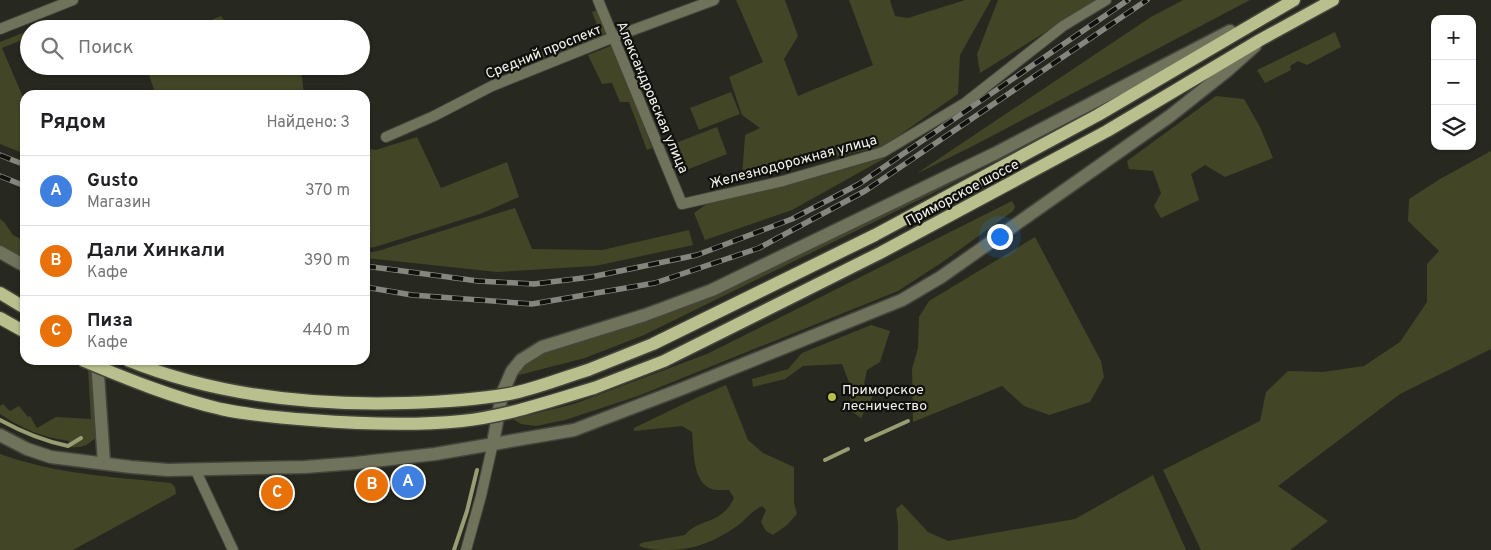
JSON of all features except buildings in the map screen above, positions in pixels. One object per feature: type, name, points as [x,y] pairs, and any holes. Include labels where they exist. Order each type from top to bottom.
[{"type":"main road","name":"Приморское шоссе","points":[[142,365],[197,383],[234,392],[286,400],[376,404],[458,402],[511,394],[588,370],[653,344],[875,235],[1098,115],[1292,0]]},
{"type":"main road","name":"Приморское шоссе","points":[[94,365],[124,378],[222,409],[282,418],[364,424],[463,421],[518,410],[594,388],[664,361],[880,253],[1107,131],[1260,40],[1333,0]]},
{"type":"main road","points":[[0,293],[20,305]]},
{"type":"main road","points":[[0,318],[20,329]]},
{"type":"street","points":[[24,20],[73,0]]},
{"type":"street","name":"Александровская улица","points":[[598,0],[682,204]]},
{"type":"street","name":"Средний проспект","points":[[386,137],[434,116],[492,86],[614,37],[714,0]]},
{"type":"street","name":"Железнодорожная улица","points":[[682,204],[783,181],[883,152],[965,103],[1063,26],[1106,0]]},
{"type":"street","points":[[466,550],[481,496],[502,394],[512,370],[521,360],[542,347],[646,315],[712,290],[996,153],[1292,0]]},
{"type":"street","points":[[0,30],[20,22]]},
{"type":"street","points":[[0,435],[27,449],[51,457],[141,468],[195,469],[305,467],[356,463],[435,454],[574,430],[902,300],[941,277],[1170,116],[1228,70],[1260,40]]},
{"type":"street","points":[[0,252],[20,263]]},
{"type":"street","points":[[97,365],[104,464]]},
{"type":"street","points":[[195,469],[233,550]]},
{"type":"green space","points":[[736,0],[785,0],[798,36],[784,59],[798,96],[873,65],[849,0],[890,0],[895,16],[908,18],[965,0],[991,0],[960,55],[958,94],[884,146],[742,178],[745,135],[760,128],[742,115],[729,77],[763,62]]},
{"type":"green space","points":[[998,0],[1097,0],[980,73],[977,54]]},
{"type":"green space","points":[[1183,0],[1250,0],[916,174],[1151,17]]},
{"type":"green space","points":[[598,10],[607,31],[606,35],[496,75],[494,70],[599,30],[592,12]]},
{"type":"green space","points":[[221,16],[224,20],[211,20]]},
{"type":"green space","points":[[1335,32],[1341,47],[1307,65],[1298,61],[1290,66],[1291,70],[1265,83],[1257,70]]},
{"type":"green space","points":[[20,34],[20,41],[2,48],[20,90],[20,152],[0,144],[0,42]]},
{"type":"green space","points":[[613,45],[652,148],[647,150],[629,102],[620,102],[612,83],[602,84],[588,55]]},
{"type":"green space","points":[[149,75],[302,75],[303,90],[154,90]]},
{"type":"green space","points":[[731,92],[740,114],[699,130],[690,108]]},
{"type":"green space","points":[[1216,96],[1244,99],[1260,127],[1273,158],[1225,177],[1205,165],[1191,174],[1199,200],[1161,218],[1154,206],[1161,193],[1153,171],[1129,169],[1127,161]]},
{"type":"green space","points":[[717,127],[727,154],[684,171],[673,144]]},
{"type":"green space","points":[[417,137],[441,188],[507,162],[519,197],[480,214],[370,248],[370,149],[376,150]]},
{"type":"green space","points":[[1491,151],[1491,349],[1400,394],[1278,486],[1328,521],[1290,550],[1201,550],[1163,470],[1260,421],[1266,392],[1288,371],[1323,372],[1364,366],[1400,342],[1427,302],[1427,264],[1439,251],[1408,221],[1409,199],[1440,179]]},
{"type":"green space","points":[[887,157],[792,210],[705,240],[694,213],[711,201],[789,185]]},
{"type":"green space","points":[[984,168],[644,335],[585,358],[515,376],[524,362],[545,349],[663,315],[715,295]]},
{"type":"green space","points":[[1012,201],[1015,207],[1013,211],[944,261],[898,291],[638,396],[565,420],[536,426],[521,424],[513,419],[574,404],[707,354]]},
{"type":"green space","points":[[515,208],[532,249],[602,250],[689,230],[693,245],[595,266],[497,272],[370,258],[370,252]]},
{"type":"green space","points":[[0,219],[13,235],[20,238],[20,255],[0,245]]},
{"type":"green space","points":[[1035,237],[1101,361],[1104,377],[1090,402],[1049,415],[1024,406],[1002,386],[913,422],[912,369],[918,348],[919,317],[929,301]]},
{"type":"green space","points":[[871,325],[890,331],[880,362],[867,370],[864,384],[873,396],[861,418],[851,411],[849,382],[842,364],[803,366],[785,379],[753,387],[752,379],[788,369],[802,353]]},
{"type":"green space","points":[[88,369],[94,371],[96,437],[87,444],[81,447],[69,447],[69,441],[33,432],[0,414],[0,406],[3,404],[10,411],[19,406],[28,417],[30,416],[37,428],[56,417],[91,419]]},
{"type":"green space","points":[[726,385],[748,440],[763,453],[794,467],[794,503],[797,514],[787,525],[773,535],[766,531],[761,522],[766,510],[762,506],[725,534],[698,546],[657,550],[639,546],[641,543],[685,535],[691,529],[723,513],[734,498],[729,490],[711,489],[699,478],[695,463],[692,432],[682,426],[634,431],[634,428]]},
{"type":"green space","points":[[0,454],[21,461],[63,470],[171,483],[175,487],[176,494],[73,550],[0,550]]},
{"type":"green space","points":[[1153,475],[1186,550],[898,550],[896,509],[902,504],[928,532],[948,541],[1075,519]]},
{"type":"waterway","points":[[0,420],[50,442],[68,446],[81,438]]},
{"type":"waterway","points":[[866,440],[908,421]]},
{"type":"waterway","points":[[825,460],[848,449]]},
{"type":"waterway","points":[[454,550],[467,511],[477,470]]},
{"type":"railway","points":[[370,267],[478,281],[534,284],[591,277],[697,255],[792,219],[859,184],[1128,0]]},
{"type":"railway","points":[[370,288],[412,295],[532,304],[655,283],[759,248],[865,191],[1147,0]]},
{"type":"railway","points":[[0,155],[20,163]]},
{"type":"railway","points":[[0,176],[20,184]]},
{"type":"place","name":"Приморское лесничество","points":[[832,397]]},
{"type":"place","name":"Gusto","points":[[408,482]]},
{"type":"place","name":"Дали Хинкали","points":[[372,485]]},
{"type":"place","name":"Пиза","points":[[277,493]]}]
